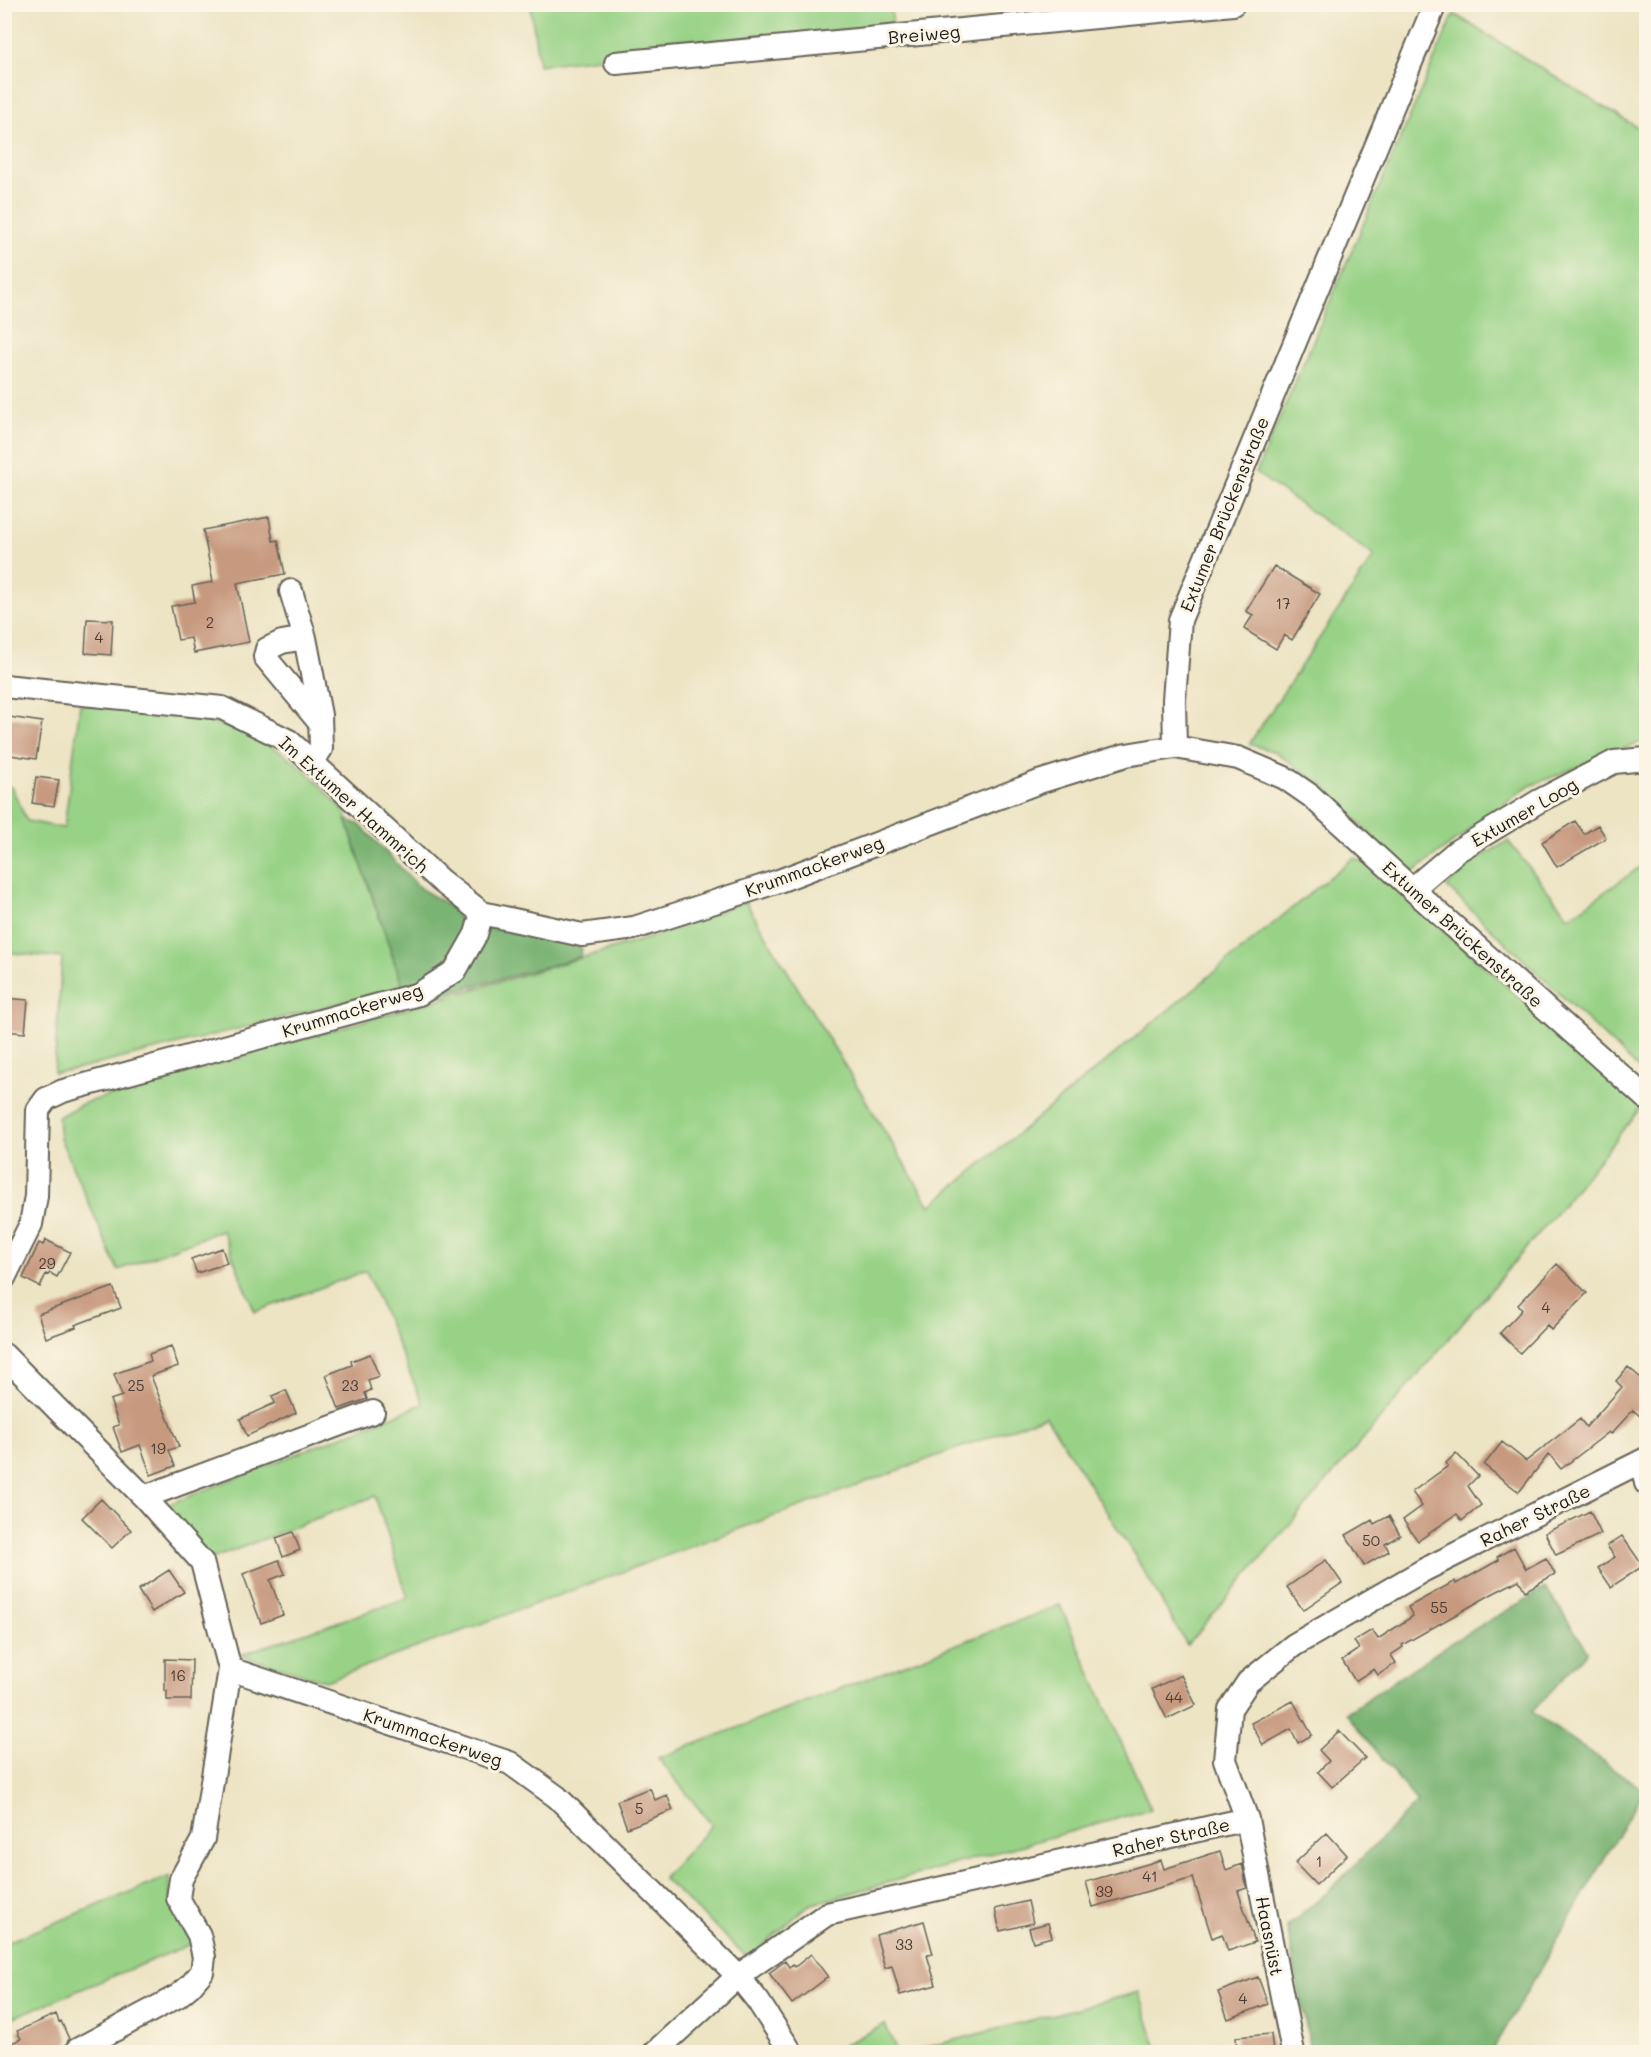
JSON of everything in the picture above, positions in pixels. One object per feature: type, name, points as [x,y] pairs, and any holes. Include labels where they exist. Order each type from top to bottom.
[{"type":"street","name":"Breiweg","points":[[616,63],[1097,11],[1233,4]]},
{"type":"street","name":"Extumer Brückenstraße","points":[[1435,4],[1180,620],[1174,700],[1175,747],[1238,758],[1285,778],[1311,796],[1647,1098]]},
{"type":"street","points":[[291,591],[305,638],[320,723],[321,748],[312,762]]},
{"type":"street","points":[[305,638],[282,642],[267,649],[266,657],[320,723]]},
{"type":"street","name":"Im Extumer Hammrich","points":[[4,686],[222,708],[289,741],[441,881],[482,913]]},
{"type":"street","name":"Krummackerweg","points":[[4,1278],[31,1224],[36,1196],[38,1110],[46,1099],[63,1091],[419,994],[454,971],[476,934],[482,913],[582,935],[634,928],[779,881],[1039,782],[1126,755],[1175,747]]},
{"type":"street","name":"Extumer Loog","points":[[1412,889],[1457,851],[1539,801],[1614,762],[1647,759]]},
{"type":"street","points":[[4,1355],[144,1497],[202,1562],[230,1669],[203,1839],[181,1879],[178,1898],[200,1935],[204,1958],[202,1972],[178,1996],[77,2050]]},
{"type":"street","points":[[144,1497],[373,1412]]},
{"type":"street","name":"Raher Straße","points":[[655,2052],[738,1976],[827,1914],[1247,1819],[1225,1760],[1230,1709],[1248,1682],[1294,1645],[1424,1570],[1645,1468]]},
{"type":"street","name":"Krummackerweg","points":[[230,1669],[510,1763],[557,1797],[738,1976],[758,2001],[790,2052]]},
{"type":"street","name":"Haasnüst","points":[[1247,1819],[1293,2052]]},
{"type":"green space","points":[[530,5],[890,5],[893,24],[539,65]]},
{"type":"green space","points":[[1454,14],[1646,133],[1646,740],[1527,787],[1412,873],[1384,849],[1323,785],[1275,752],[1249,744],[1374,556],[1256,473]]},
{"type":"green space","points":[[80,704],[186,717],[237,730],[261,740],[301,767],[347,814],[346,819],[353,841],[403,987],[83,1068],[54,1073],[62,958],[5,952],[4,784],[12,788],[27,821],[64,828]]},
{"type":"green space","points":[[346,819],[360,825],[420,888],[457,911],[462,938],[449,963],[426,979],[403,987]]},
{"type":"green space","points":[[1508,841],[1569,917],[1646,863],[1646,1076],[1447,887],[1467,865]]},
{"type":"green space","points":[[1353,858],[1368,863],[1642,1106],[1557,1212],[1187,1645],[1138,1561],[1046,1416],[326,1681],[240,1655],[408,1598],[375,1496],[209,1560],[164,1506],[423,1404],[366,1271],[255,1312],[222,1230],[118,1270],[60,1138],[58,1117],[84,1103],[649,938],[745,901],[930,1206]]},
{"type":"green space","points":[[488,926],[533,937],[573,941],[582,949],[580,957],[428,999]]},
{"type":"green space","points":[[1546,1588],[1588,1651],[1532,1712],[1644,1790],[1492,2052],[1311,2052],[1287,1927],[1331,1889],[1417,1802],[1346,1713],[1454,1641]]},
{"type":"green space","points":[[1060,1605],[1151,1809],[809,1905],[748,1958],[663,1878],[712,1825],[658,1758]]},
{"type":"green space","points":[[170,1876],[170,1895],[196,1942],[5,2021],[5,1943]]},
{"type":"green space","points":[[1139,1992],[1158,2052],[909,2052]]},
{"type":"green space","points":[[885,2024],[897,2052],[830,2052]]},
{"type":"building","points":[[269,517],[273,541],[278,540],[285,574],[237,583],[249,642],[194,653],[191,638],[178,640],[171,606],[195,602],[192,586],[213,582],[203,530]]},
{"type":"building","points":[[1274,566],[1320,594],[1292,640],[1284,635],[1276,649],[1244,629],[1253,615],[1246,611]]},
{"type":"building","points":[[87,619],[113,620],[111,655],[85,653]]},
{"type":"building","points":[[9,717],[42,722],[36,759],[4,754],[4,726],[7,726]]},
{"type":"building","points":[[36,777],[59,780],[54,806],[32,803]]},
{"type":"building","points":[[1575,821],[1584,834],[1598,825],[1606,838],[1557,867],[1542,842]]},
{"type":"building","points":[[4,998],[28,1000],[25,1033],[4,1031]]},
{"type":"building","points":[[46,1240],[70,1252],[57,1277],[50,1273],[46,1274],[40,1287],[23,1278],[39,1243],[43,1245]]},
{"type":"building","points":[[222,1248],[227,1263],[197,1273],[191,1259]]},
{"type":"building","points":[[1557,1264],[1587,1293],[1551,1330],[1547,1325],[1520,1353],[1500,1333],[1522,1310],[1518,1305]]},
{"type":"building","points":[[113,1287],[121,1308],[46,1338],[38,1314]]},
{"type":"building","points":[[171,1346],[178,1366],[151,1376],[179,1447],[169,1450],[175,1466],[151,1475],[140,1445],[122,1452],[113,1427],[119,1425],[110,1400],[122,1396],[114,1374],[151,1361],[149,1354]]},
{"type":"building","points":[[370,1354],[379,1376],[368,1380],[371,1390],[365,1393],[367,1399],[339,1409],[326,1375],[352,1365],[351,1361]]},
{"type":"building","points":[[1628,1367],[1647,1383],[1647,1422],[1633,1410],[1611,1434],[1609,1432],[1561,1469],[1549,1454],[1519,1492],[1484,1465],[1502,1442],[1526,1461],[1580,1419],[1586,1427],[1622,1387],[1616,1381]]},
{"type":"building","points":[[286,1390],[296,1413],[247,1436],[240,1419],[275,1403],[272,1396]]},
{"type":"building","points":[[1456,1453],[1478,1476],[1468,1486],[1481,1505],[1462,1521],[1457,1514],[1418,1541],[1403,1520],[1422,1506],[1412,1492],[1448,1466],[1446,1463]]},
{"type":"building","points":[[101,1499],[131,1530],[112,1548],[82,1518]]},
{"type":"building","points":[[1590,1511],[1601,1534],[1556,1555],[1545,1533]]},
{"type":"building","points":[[1389,1516],[1400,1535],[1385,1544],[1389,1551],[1364,1566],[1346,1535],[1372,1520],[1374,1524]]},
{"type":"building","points":[[293,1532],[300,1550],[283,1557],[276,1538]]},
{"type":"building","points":[[1622,1536],[1643,1566],[1611,1587],[1598,1568],[1615,1557],[1607,1546]]},
{"type":"building","points":[[1514,1547],[1526,1569],[1546,1558],[1555,1574],[1525,1591],[1519,1580],[1492,1594],[1402,1645],[1403,1647],[1391,1655],[1396,1663],[1378,1675],[1374,1669],[1355,1681],[1342,1660],[1359,1649],[1354,1641],[1372,1630],[1378,1639],[1413,1616],[1408,1607],[1499,1560],[1497,1557]]},
{"type":"building","points":[[279,1560],[285,1574],[270,1580],[283,1615],[261,1623],[243,1574]]},
{"type":"building","points":[[1326,1560],[1342,1583],[1303,1610],[1287,1587]]},
{"type":"building","points":[[169,1570],[184,1592],[152,1612],[138,1590]]},
{"type":"building","points":[[165,1659],[192,1660],[191,1700],[167,1700]]},
{"type":"building","points":[[1181,1675],[1196,1705],[1167,1719],[1152,1689]]},
{"type":"building","points":[[1293,1701],[1312,1735],[1298,1743],[1291,1729],[1263,1745],[1251,1723]]},
{"type":"building","points":[[1339,1731],[1365,1758],[1332,1787],[1318,1772],[1329,1761],[1319,1750]]},
{"type":"building","points":[[650,1788],[655,1800],[667,1795],[673,1810],[627,1828],[617,1801]]},
{"type":"building","points":[[1327,1833],[1347,1855],[1316,1885],[1295,1863]]},
{"type":"building","points":[[1220,1851],[1226,1870],[1242,1864],[1247,1888],[1238,1891],[1255,1942],[1228,1951],[1222,1934],[1212,1938],[1193,1878],[1093,1907],[1086,1882],[1161,1860],[1164,1869]]},
{"type":"building","points":[[1028,1901],[1033,1923],[1000,1931],[995,1909]]},
{"type":"building","points":[[924,1921],[933,1954],[927,1955],[936,1985],[900,1995],[892,1966],[885,1968],[876,1935]]},
{"type":"building","points":[[1048,1923],[1052,1937],[1033,1942],[1029,1928]]},
{"type":"building","points":[[811,1954],[828,1977],[792,2004],[769,1973],[785,1961],[789,1967],[793,1964],[795,1967]]},
{"type":"building","points":[[1258,1977],[1268,2004],[1228,2019],[1218,1992]]},
{"type":"building","points":[[56,2014],[69,2039],[64,2048],[53,2052],[4,2052],[4,2046],[21,2039],[17,2031]]},
{"type":"building","points":[[1271,2034],[1273,2052],[1237,2052],[1236,2037]]}]
